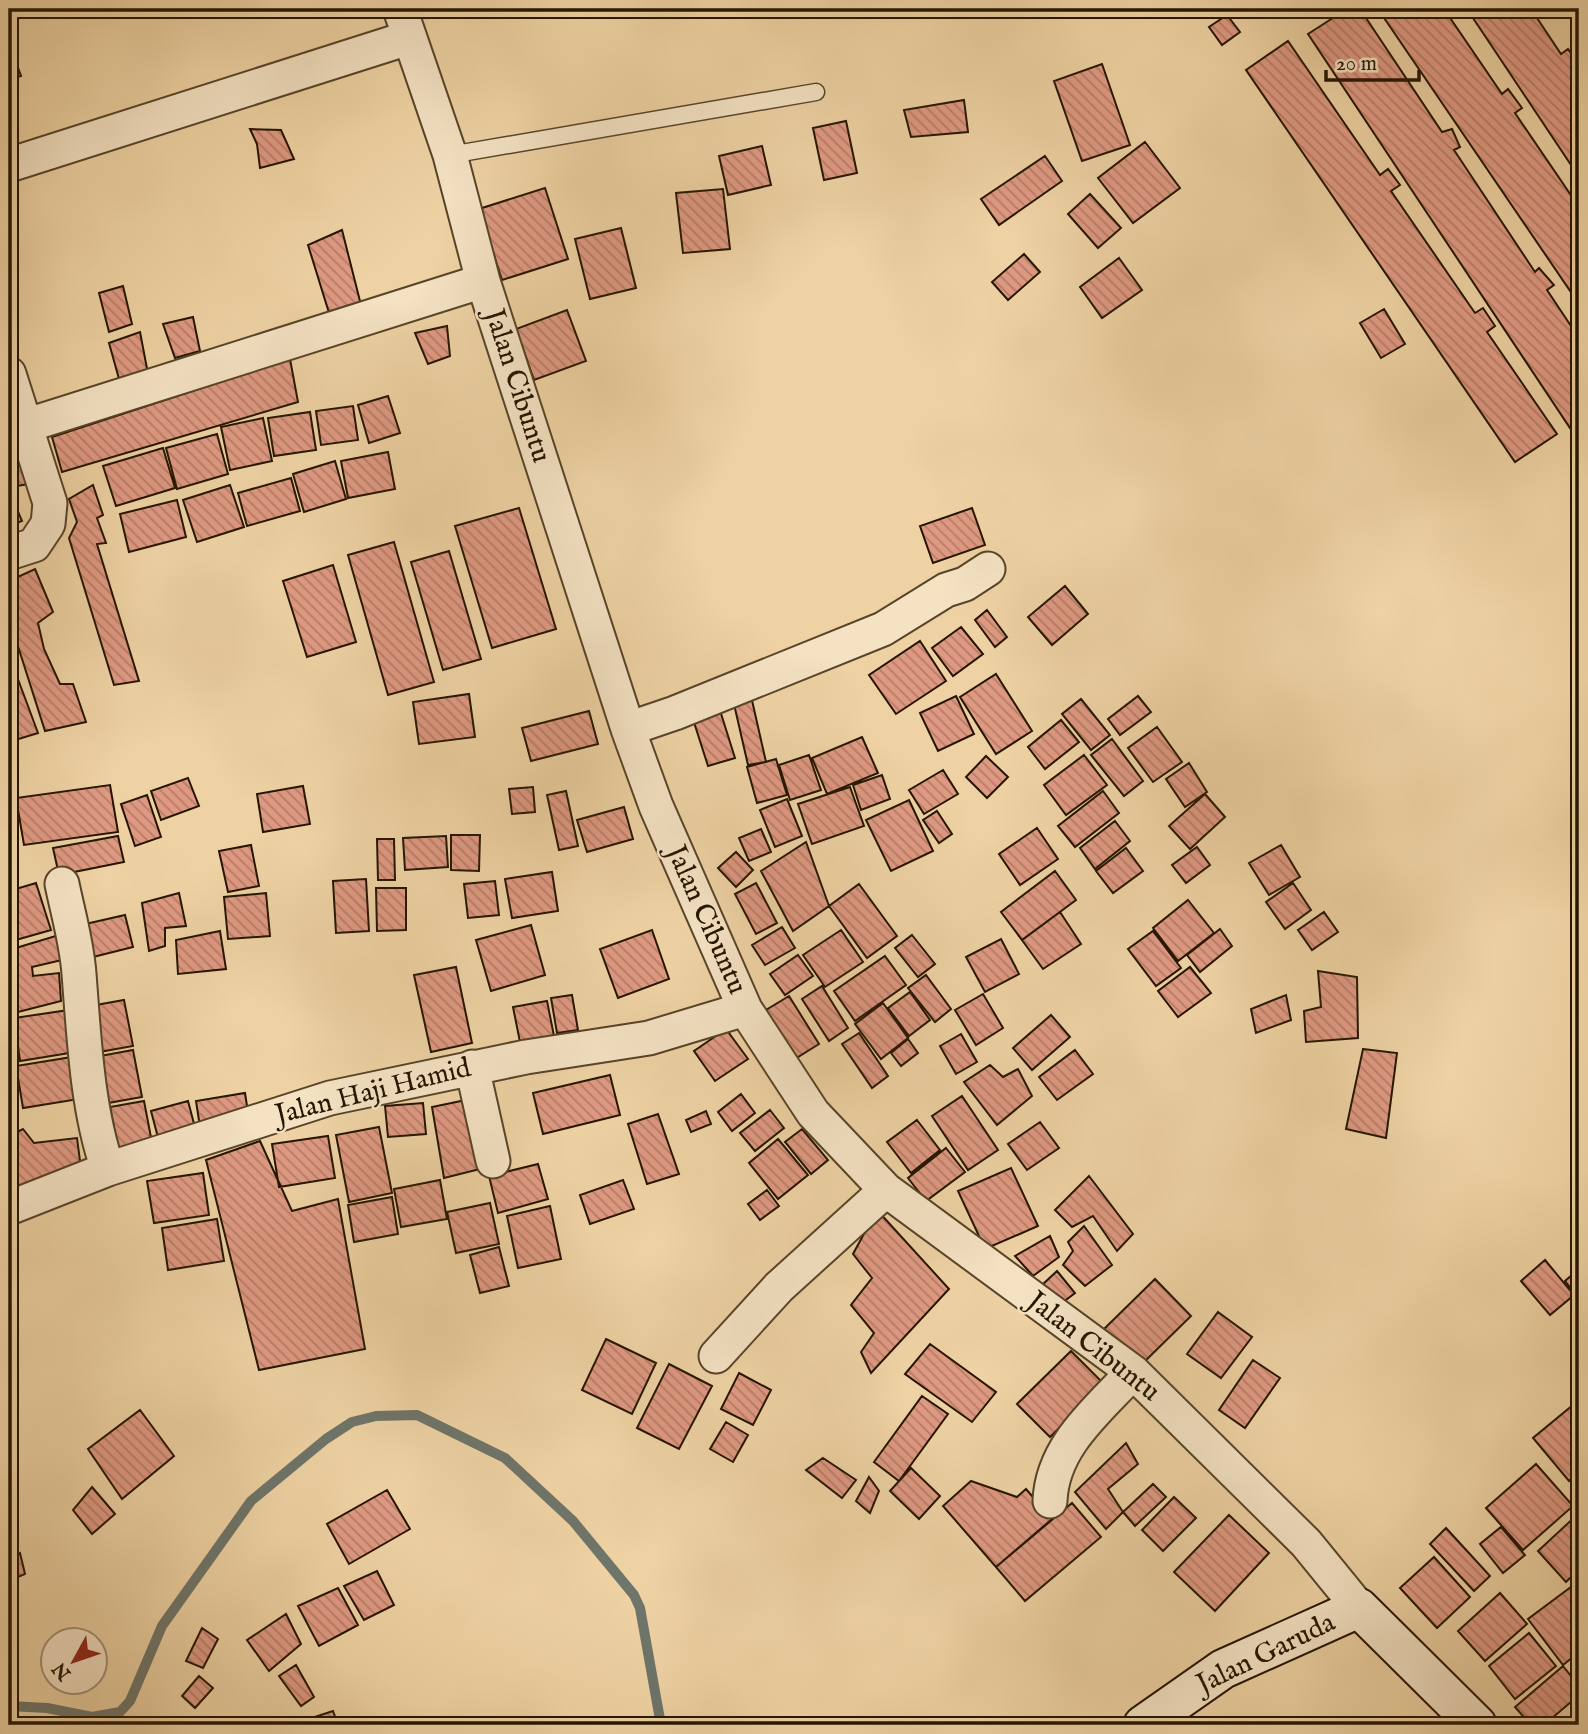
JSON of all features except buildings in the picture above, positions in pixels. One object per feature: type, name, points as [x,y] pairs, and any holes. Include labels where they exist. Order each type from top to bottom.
[{"type":"street","name":"Jalan Cibuntu","points":[[404,24],[450,155],[483,281],[628,729],[656,806],[745,1009],[781,1069],[813,1113],[886,1190],[1133,1372],[1306,1543],[1359,1608]]},
{"type":"street","points":[[9,165],[404,24]]},
{"type":"street","points":[[17,428],[483,281]]},
{"type":"street","points":[[9,374],[17,428],[50,503],[48,524],[34,545],[9,553]]},
{"type":"street","points":[[628,729],[675,713],[883,628],[946,590],[965,583],[988,569]]},
{"type":"street","points":[[62,884],[76,949],[82,1023],[100,1142],[108,1169]]},
{"type":"street","name":"Jalan Haji Hamid","points":[[9,1208],[108,1169],[330,1098],[472,1067],[649,1038],[745,1009]]},
{"type":"street","points":[[472,1067],[493,1161]]},
{"type":"street","points":[[716,1356],[779,1287],[886,1190]]},
{"type":"street","points":[[1050,1501],[1051,1479],[1068,1446],[1133,1372]]},
{"type":"street","name":"Jalan Garuda","points":[[1143,1725],[1223,1669],[1359,1608],[1477,1725]]},
{"type":"lane","points":[[450,155],[816,92]]},
{"type":"waterway","points":[[9,1706],[47,1708],[92,1717],[120,1712],[130,1701],[162,1626],[251,1501],[326,1439],[352,1422],[376,1416],[417,1415],[505,1458],[573,1521],[634,1595],[640,1608],[661,1725]]}]
